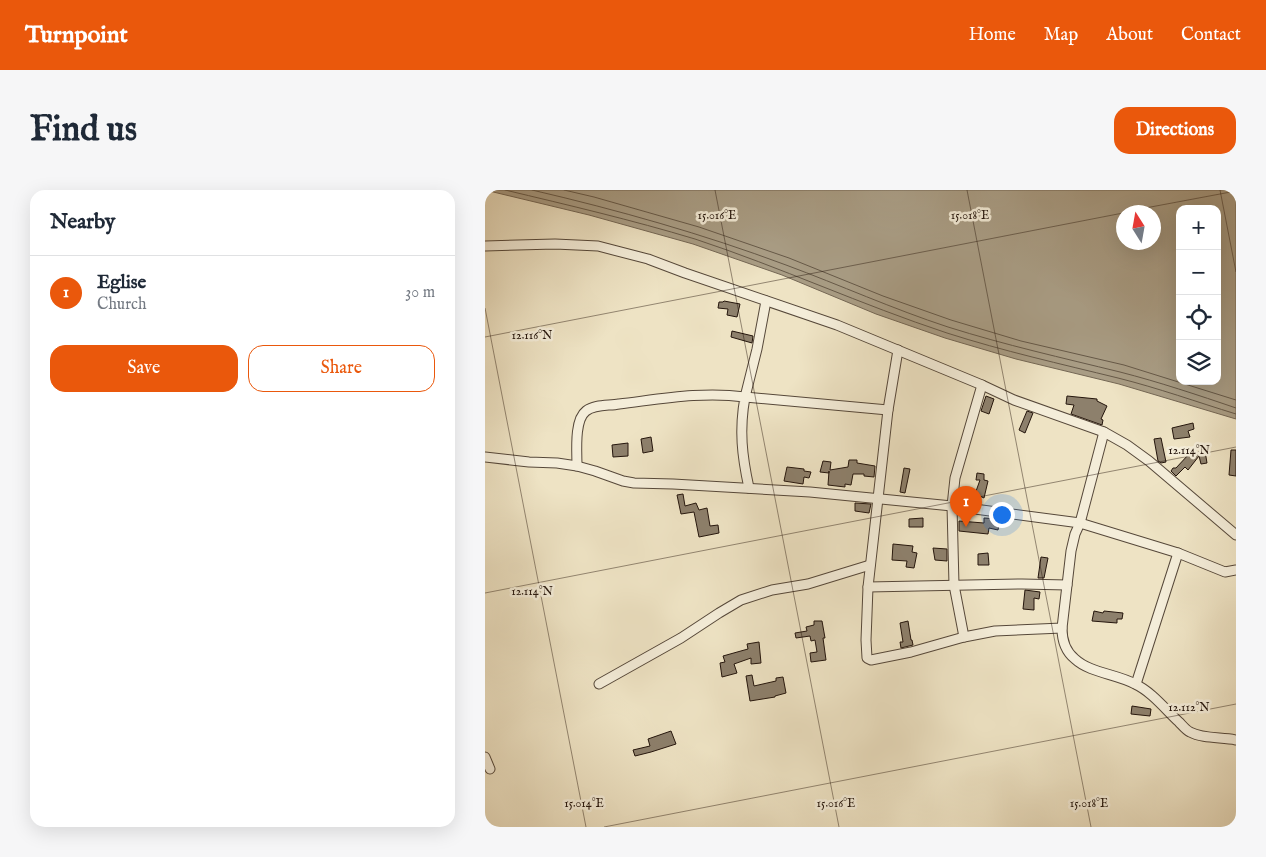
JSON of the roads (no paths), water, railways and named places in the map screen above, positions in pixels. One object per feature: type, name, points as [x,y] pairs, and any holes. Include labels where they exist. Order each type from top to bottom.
[{"type":"street","points":[[485,246],[555,244],[598,246],[648,259],[837,325],[1014,400],[1104,432],[1127,445],[1149,461],[1236,535]]},
{"type":"street","points":[[749,488],[741,437],[743,408],[766,300]]},
{"type":"street","points":[[898,350],[888,410],[870,565],[866,640],[867,658],[871,660],[911,652],[964,637],[995,631],[1062,628]]},
{"type":"street","points":[[964,637],[954,585],[952,506],[955,478],[982,385]]},
{"type":"street","points":[[577,466],[577,431],[580,418],[585,411],[593,408],[667,397],[728,395],[888,410]]},
{"type":"street","points":[[1104,432],[1071,551],[1062,641],[1076,661],[1084,666],[1136,684],[1156,699],[1190,732],[1236,740]]},
{"type":"street","points":[[485,457],[577,466],[634,483],[810,492],[952,506],[1080,523],[1178,553],[1225,572],[1236,570]]},
{"type":"street","points":[[1136,684],[1178,553]]},
{"type":"street","points":[[599,684],[681,638],[719,612],[741,600],[772,590],[808,584],[870,565]]},
{"type":"street","points":[[868,587],[1067,585]]},
{"type":"street","points":[[485,757],[490,768]]},
{"type":"water","points":[[485,190],[1236,190],[1236,419],[1119,384],[1016,359],[945,338],[876,314],[782,275],[693,244],[589,215]]},
{"type":"place","name":"Eglise","points":[[966,527]]}]
